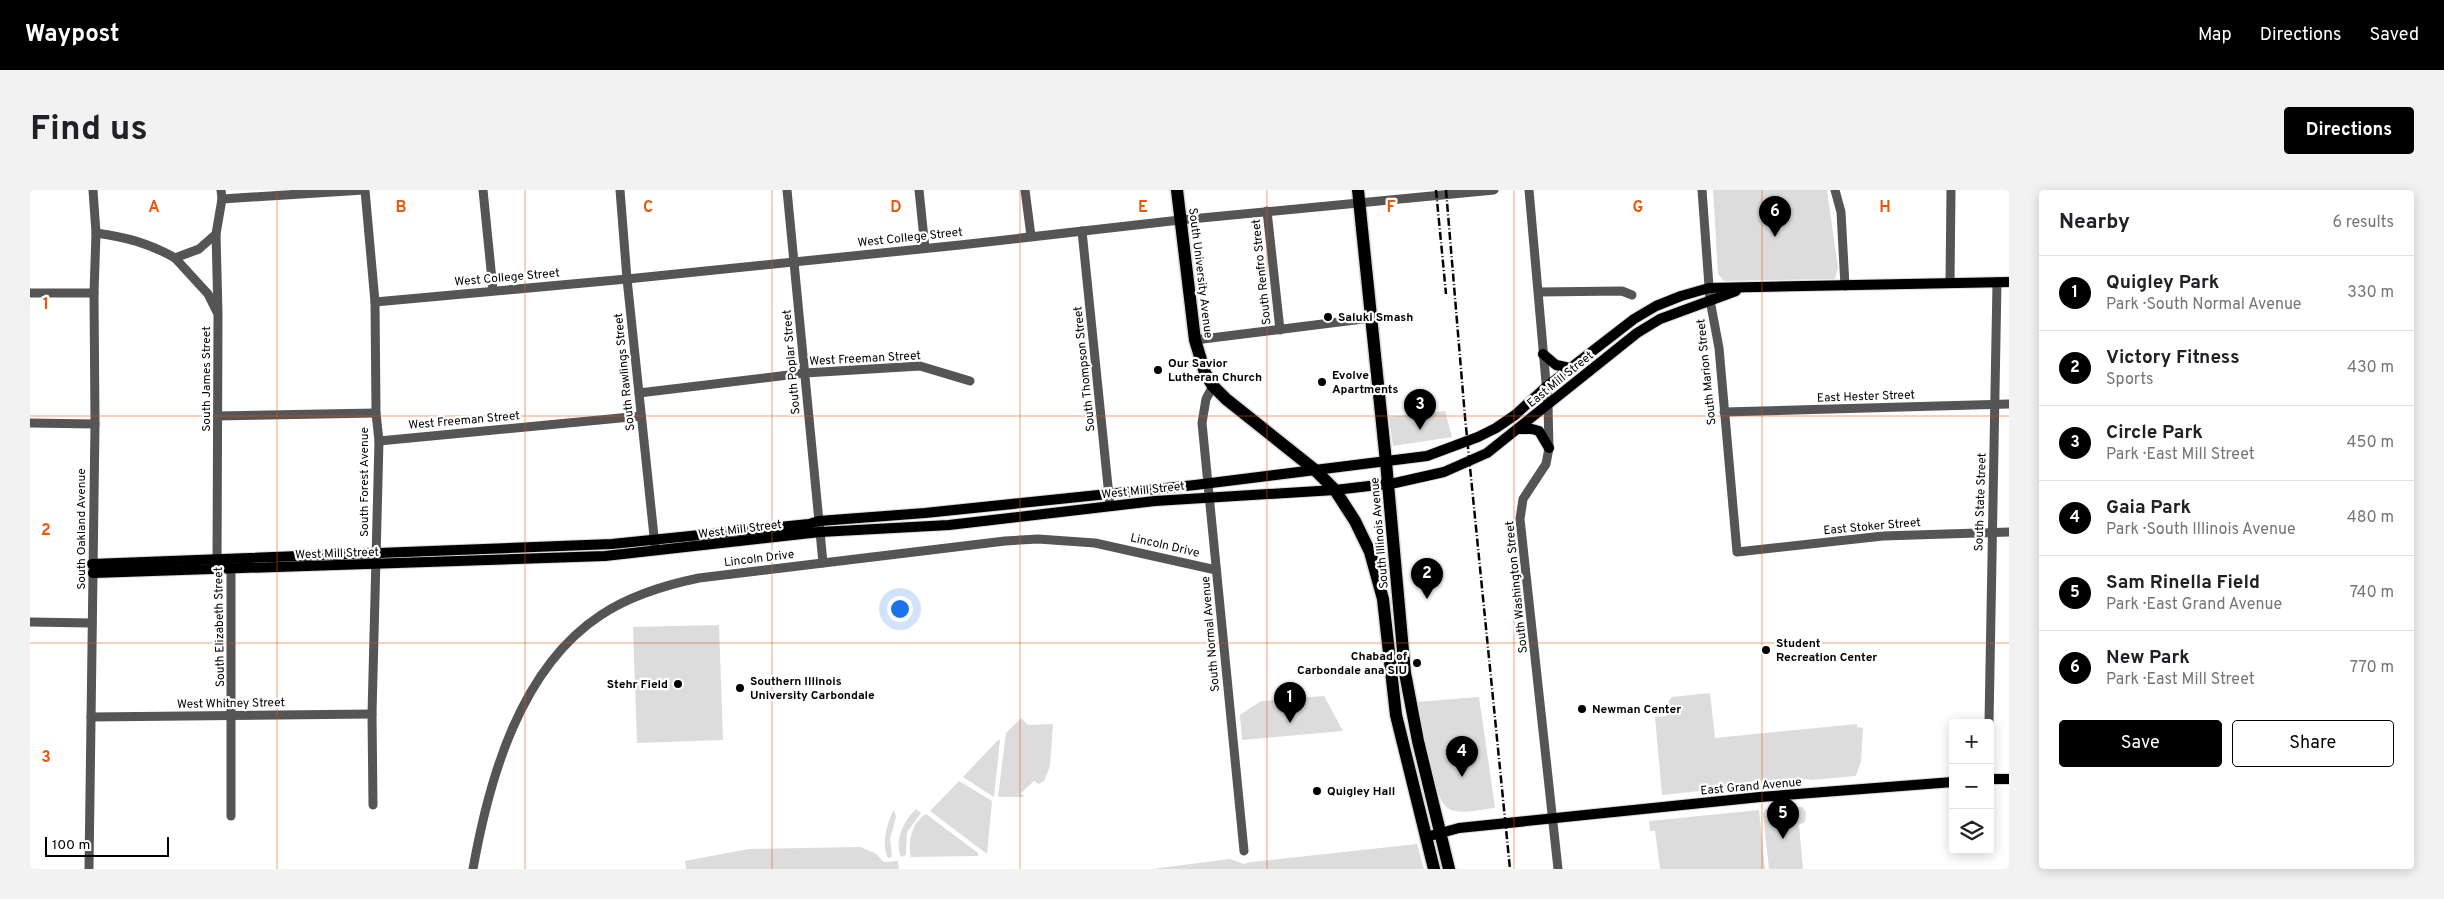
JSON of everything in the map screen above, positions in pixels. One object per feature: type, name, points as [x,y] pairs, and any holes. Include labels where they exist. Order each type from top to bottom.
[{"type":"highway","name":"South University Avenue","points":[[1177,190],[1195,340],[1205,373],[1213,386]]},
{"type":"highway","name":"South Illinois Avenue","points":[[1358,196],[1386,462],[1407,688],[1449,869]]},
{"type":"highway","name":"South Illinois Avenue","points":[[1213,386],[1226,400],[1315,470],[1335,490],[1359,529],[1376,569],[1383,599],[1396,715],[1434,869]]},
{"type":"main road","name":"East Mill Street","points":[[1386,462],[1427,456],[1478,437],[1515,415],[1546,387],[1634,320],[1656,306],[1681,296],[1709,288],[2009,282]]},
{"type":"main road","name":"East Mill Street","points":[[1388,484],[1444,472],[1487,453],[1637,333],[1660,319],[1746,287]]},
{"type":"main road","points":[[1543,354],[1556,364],[1570,368]]},
{"type":"main road","points":[[1518,429],[1540,431],[1549,448]]},
{"type":"main road","name":"West Mill Street","points":[[375,559],[654,540],[809,524],[819,520],[925,513],[1386,462]]},
{"type":"main road","name":"West Mill Street","points":[[93,568],[375,559],[584,556],[656,552],[820,532],[949,525],[1110,506],[1208,497],[1335,490],[1388,484]]},
{"type":"main road","points":[[1994,779],[2009,779]]},
{"type":"main road","name":"East Grand Avenue","points":[[1426,837],[1459,828],[1553,820],[1721,801],[1949,782]]},
{"type":"street","name":"South Oakland Avenue","points":[[89,869],[95,424],[94,293],[96,233],[93,190]]},
{"type":"street","points":[[222,194],[364,190]]},
{"type":"street","name":"South Forest Avenue","points":[[364,190],[375,302],[378,441],[375,559],[376,603],[372,714],[373,804]]},
{"type":"street","points":[[483,190],[493,290]]},
{"type":"street","name":"South Rawlings Street","points":[[620,190],[627,279],[656,552]]},
{"type":"street","name":"South Poplar Street","points":[[787,190],[823,563]]},
{"type":"street","points":[[918,190],[925,248]]},
{"type":"street","points":[[1025,190],[1031,236]]},
{"type":"street","name":"West College Street","points":[[375,302],[627,279],[925,248],[1267,211],[1358,196],[1494,190]]},
{"type":"street","name":"South Washington Street","points":[[1529,190],[1548,405],[1549,448],[1546,464],[1524,499],[1520,519],[1558,869]]},
{"type":"street","name":"South Marion Street","points":[[1702,190],[1710,300],[1719,348],[1737,552]]},
{"type":"street","points":[[1834,190],[1840,212],[1845,286]]},
{"type":"street","points":[[1950,283],[1951,190]]},
{"type":"street","name":"South James Street","points":[[217,563],[218,314],[216,234],[222,194]]},
{"type":"street","name":"South Renfro Street","points":[[1267,211],[1280,330]]},
{"type":"street","name":"South Thompson Street","points":[[1082,231],[1110,506]]},
{"type":"street","points":[[96,233],[136,240],[155,246],[175,258],[208,294],[218,314]]},
{"type":"street","points":[[175,258],[199,249],[216,234]]},
{"type":"street","name":"South State Street","points":[[1989,719],[1997,282]]},
{"type":"street","points":[[1539,292],[1622,291],[1632,295]]},
{"type":"street","points":[[30,293],[94,293]]},
{"type":"street","points":[[1195,340],[1371,318]]},
{"type":"street","name":"West Freeman Street","points":[[639,393],[805,373],[920,366],[970,381]]},
{"type":"street","name":"South Normal Avenue","points":[[1213,386],[1205,406],[1202,423],[1244,852]]},
{"type":"street","name":"East Hester Street","points":[[1724,412],[2009,404]]},
{"type":"street","points":[[218,416],[376,413]]},
{"type":"street","name":"West Freeman Street","points":[[378,441],[641,416]]},
{"type":"street","points":[[30,423],[95,424]]},
{"type":"street","name":"East Stoker Street","points":[[1737,552],[1883,536],[2009,532]]},
{"type":"street","name":"Lincoln Drive","points":[[472,869],[485,813],[514,722],[524,702],[549,664],[578,632],[600,615],[618,605],[668,584],[706,577],[1005,540],[1038,539],[1101,544],[1216,570]]},
{"type":"street","name":"South Elizabeth Street","points":[[231,563],[231,816]]},
{"type":"street","points":[[30,622],[92,623]]},
{"type":"street","name":"West Whitney Street","points":[[91,717],[372,714]]},
{"type":"shaded area","points":[[1713,190],[1827,190],[1838,268],[1835,279],[1724,281],[1718,274]]},
{"type":"shaded area","points":[[1445,411],[1452,437],[1393,446],[1389,417]]},
{"type":"shaded area","name":"Stehr Field","points":[[719,625],[723,740],[637,743],[633,627]]},
{"type":"shaded area","points":[[1710,693],[1715,738],[1857,724],[1857,727],[1863,728],[1861,761],[1856,776],[1811,780],[1800,778],[1754,781],[1748,786],[1662,795],[1655,717],[1667,716],[1667,704],[1672,697]]},
{"type":"shaded area","points":[[1324,696],[1343,731],[1242,740],[1240,715],[1261,701]]},
{"type":"shaded area","points":[[1479,697],[1495,808],[1459,812],[1449,809],[1443,803],[1438,792],[1428,760],[1416,702]]},
{"type":"shaded area","points":[[1021,718],[1028,725],[1053,724],[1050,766],[1044,781],[1039,784],[1034,781],[1021,793],[1024,797],[998,797],[1006,733]]},
{"type":"shaded area","points":[[1000,740],[994,797],[963,777]]},
{"type":"shaded area","points":[[959,781],[992,801],[987,854],[930,811]]},
{"type":"shaded area","points":[[1802,807],[1806,812],[1805,822],[1799,825],[1803,869],[1769,869],[1763,814],[1766,809]]},
{"type":"shaded area","points":[[916,809],[921,813],[907,832],[906,855],[901,857],[899,844],[901,831]]},
{"type":"shaded area","points":[[894,810],[896,817],[890,839],[892,857],[888,858],[885,840],[889,821]]},
{"type":"shaded area","points":[[1759,810],[1765,869],[1660,869],[1655,831],[1650,831],[1649,821]]},
{"type":"shaded area","points":[[926,814],[978,853],[978,856],[911,857],[910,839],[914,827]]},
{"type":"shaded area","points":[[1417,844],[1424,869],[1152,869],[1230,859],[1244,864]]},
{"type":"shaded area","points":[[860,847],[875,853],[884,862],[898,861],[899,869],[686,869],[685,861],[749,849]]},
{"type":"railway","points":[[1436,190],[1446,294]]},
{"type":"railway","points":[[1446,190],[1465,417],[1510,869]]},
{"type":"place","name":"New Park","points":[[1775,237]]},
{"type":"place","name":"Saluki Smash","points":[[1328,317]]},
{"type":"place","name":"Our Savior Lutheran Church","points":[[1158,370]]},
{"type":"place","name":"Evolve Apartments","points":[[1322,382]]},
{"type":"place","name":"Circle Park","points":[[1420,430]]},
{"type":"place","name":"Victory Fitness","points":[[1427,599]]},
{"type":"place","name":"Student Recreation Center","points":[[1766,650]]},
{"type":"place","name":"Chabad of Carbondale ana SIU","points":[[1417,663]]},
{"type":"place","name":"Stehr Field","points":[[678,684]]},
{"type":"place","name":"Southern Illinois University Carbondale","points":[[740,688]]},
{"type":"place","name":"Newman Center","points":[[1582,709]]},
{"type":"place","name":"Quigley Park","points":[[1290,723]]},
{"type":"place","name":"Gaia Park","points":[[1462,777]]},
{"type":"place","name":"Quigley Hall","points":[[1317,791]]},
{"type":"place","name":"Sam Rinella Field","points":[[1783,839]]}]
